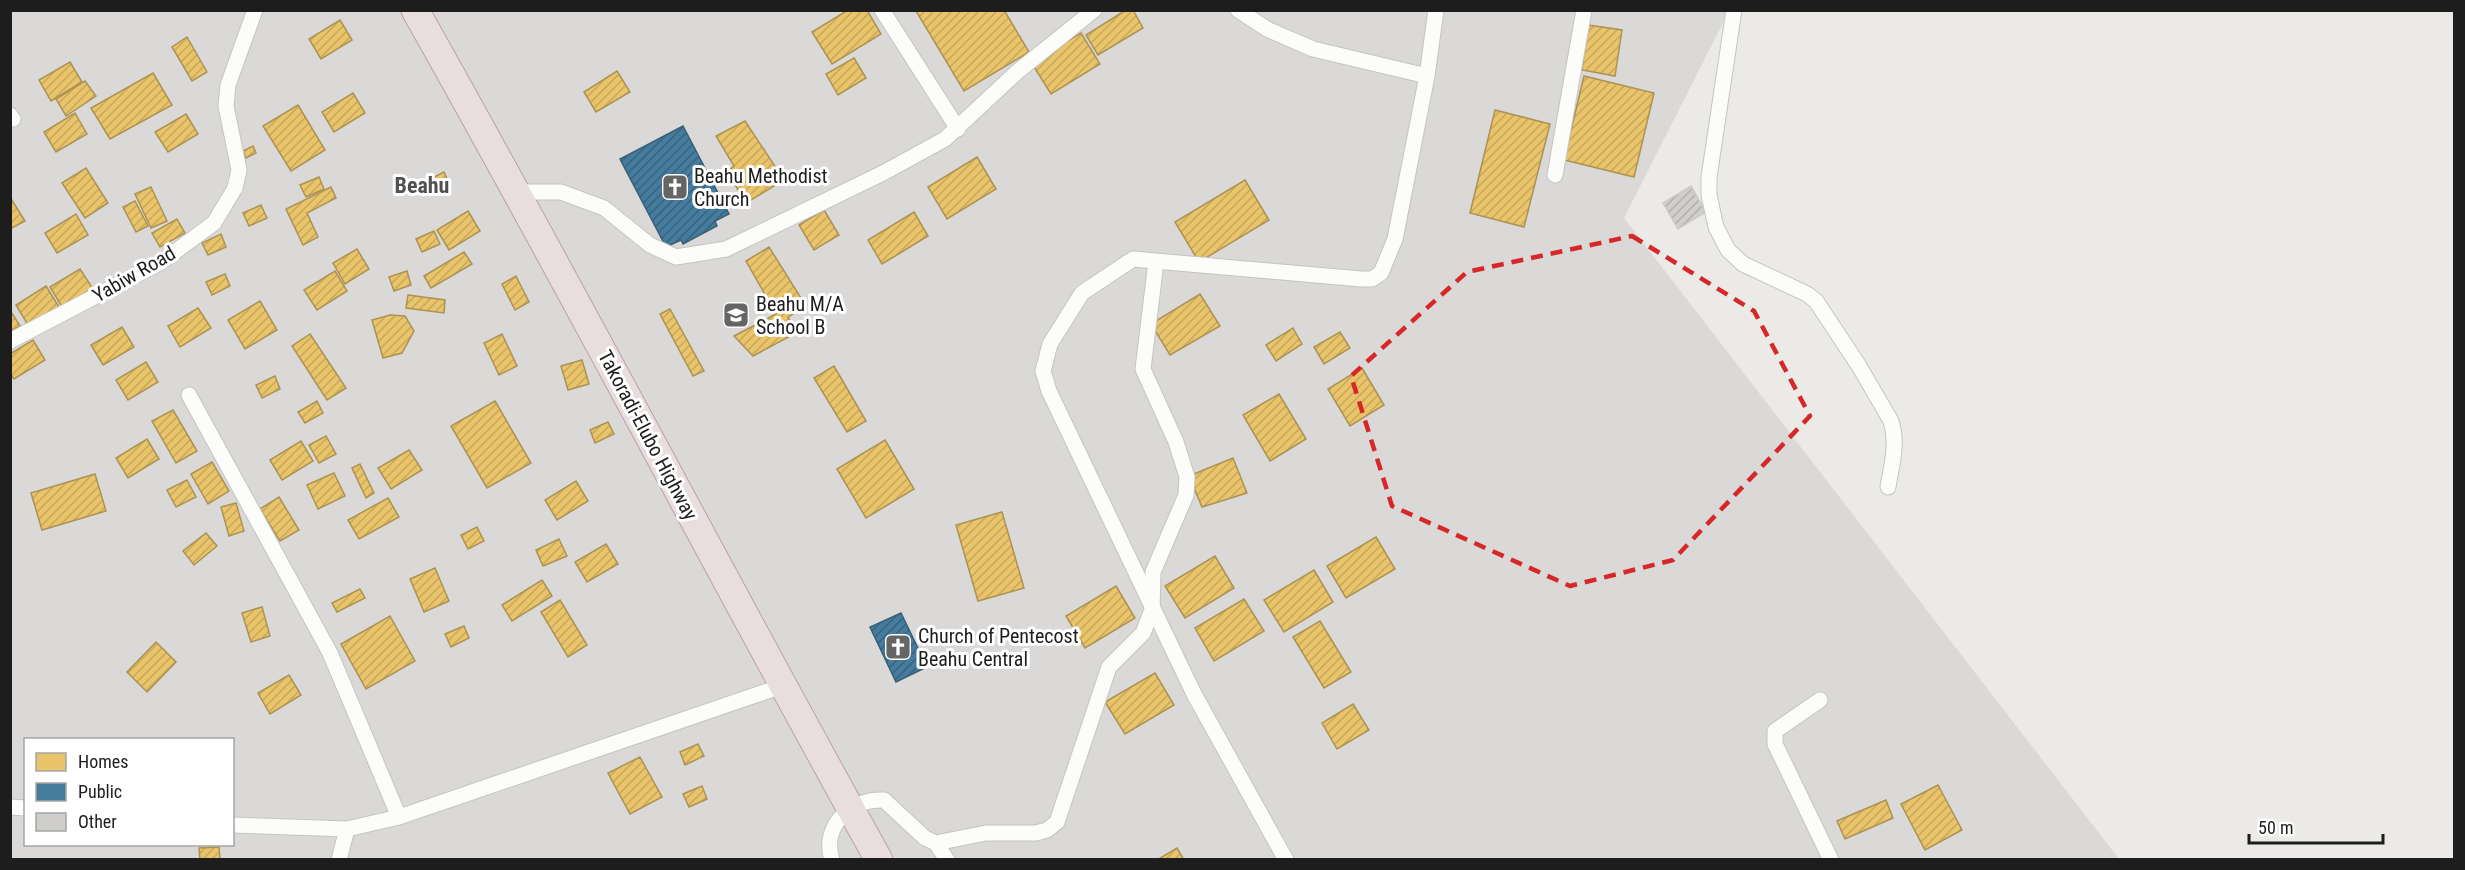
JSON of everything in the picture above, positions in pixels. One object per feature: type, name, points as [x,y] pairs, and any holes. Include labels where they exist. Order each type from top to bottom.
[{"type":"highway","name":"Takoradi-Elubo Highway","points":[[415,10],[518,192],[782,686],[879,860]]},
{"type":"street","name":"Yabiw Road","points":[[10,341],[161,262],[214,223],[235,188],[238,170],[226,106],[228,85],[255,10]]},
{"type":"street","points":[[882,10],[958,129]]},
{"type":"street","points":[[518,192],[561,192],[603,208],[650,245],[676,257],[705,254],[742,242],[883,173],[958,129],[1017,72],[1094,10]]},
{"type":"street","points":[[1238,10],[1267,29],[1313,49],[1427,76]]},
{"type":"street","points":[[1286,860],[1194,694],[1152,610],[1049,391],[1043,371],[1050,344],[1082,293],[1133,259],[1360,279],[1372,279],[1381,273],[1395,239],[1427,76],[1436,10]]},
{"type":"street","points":[[1555,175],[1584,10]]},
{"type":"street","points":[[1734,10],[1709,177],[1709,195],[1716,227],[1728,250],[1743,264],[1807,294],[1824,310],[1891,421],[1896,436],[1888,487]]},
{"type":"street","points":[[936,843],[986,833],[1036,833],[1047,830],[1057,822],[1108,667],[1143,633],[1152,610],[1153,572],[1186,495],[1187,477],[1176,442],[1143,369],[1156,262]]},
{"type":"street","points":[[189,395],[330,653],[399,817]]},
{"type":"street","points":[[234,825],[347,829],[399,817],[782,686]]},
{"type":"street","points":[[1820,699],[1775,730],[1775,744],[1831,860]]},
{"type":"street","points":[[832,860],[828,839],[833,826],[850,808],[876,799],[884,800],[925,838],[936,843],[947,860]]},
{"type":"street","points":[[339,860],[347,829]]},
{"type":"highlighted area","points":[[1632,236],[1754,311],[1810,416],[1673,560],[1570,586],[1392,506],[1351,376],[1467,272]]},
{"type":"shaded area","points":[[10,11],[1729,11],[1624,218],[2119,859],[11,859]]},
{"type":"building: Homes","points":[[848,10],[867,10],[881,34],[832,64],[812,32]]},
{"type":"building: Homes","points":[[1004,10],[1029,52],[964,91],[916,11]]},
{"type":"building: Homes","points":[[1126,10],[1133,10],[1143,28],[1098,55],[1086,35]]},
{"type":"building: Homes","points":[[340,20],[352,40],[321,59],[309,39]]},
{"type":"building: Homes","points":[[1588,25],[1622,30],[1615,76],[1582,70]]},
{"type":"building: Homes","points":[[1081,33],[1100,64],[1051,94],[1031,62]]},
{"type":"building: Homes","points":[[187,37],[207,72],[192,81],[172,47]]},
{"type":"building: Homes","points":[[854,58],[866,78],[838,95],[826,74]]},
{"type":"building: Homes","points":[[70,62],[82,82],[51,101],[39,80]]},
{"type":"building: Homes","points":[[617,71],[630,92],[596,112],[584,92]]},
{"type":"building: Homes","points":[[153,73],[172,105],[110,139],[91,108]]},
{"type":"building: Homes","points":[[1584,76],[1654,93],[1634,177],[1564,160]]},
{"type":"building: Homes","points":[[85,81],[96,96],[66,116],[56,99]]},
{"type":"building: Homes","points":[[353,93],[365,113],[334,132],[322,112]]},
{"type":"building: Homes","points":[[298,105],[325,150],[291,171],[263,126]]},
{"type":"building: Homes","points":[[1495,110],[1550,124],[1524,227],[1470,213]]},
{"type":"building: Homes","points":[[75,113],[87,134],[56,152],[44,132]]},
{"type":"building: Homes","points":[[186,114],[198,134],[168,152],[155,132]]},
{"type":"building: Homes","points":[[745,121],[784,180],[746,203],[727,172],[734,166],[716,136]]},
{"type":"building: Homes","points":[[253,146],[256,153],[246,158],[243,151]]},
{"type":"building: Homes","points":[[977,157],[996,189],[947,219],[928,187]]},
{"type":"building: Homes","points":[[86,168],[108,203],[85,218],[62,183]]},
{"type":"building: Homes","points":[[444,172],[450,185],[431,193],[426,181]]},
{"type":"building: Homes","points":[[319,177],[324,189],[306,197],[300,185]]},
{"type":"building: Homes","points":[[1245,180],[1269,220],[1199,262],[1175,222]]},
{"type":"building: Homes","points":[[151,187],[167,221],[151,228],[135,194]]},
{"type":"building: Homes","points":[[331,187],[336,198],[307,213],[318,237],[303,245],[286,209]]},
{"type":"building: Homes","points":[[10,197],[25,221],[10,229]]},
{"type":"building: Homes","points":[[135,201],[148,226],[136,232],[123,207]]},
{"type":"building: Homes","points":[[261,205],[267,218],[249,226],[243,213]]},
{"type":"building: Homes","points":[[824,210],[839,235],[814,250],[799,225]]},
{"type":"building: Homes","points":[[468,211],[480,231],[449,250],[437,230]]},
{"type":"building: Homes","points":[[914,212],[928,236],[882,264],[868,240]]},
{"type":"building: Homes","points":[[76,214],[88,235],[57,253],[45,233]]},
{"type":"building: Homes","points":[[177,219],[185,233],[160,247],[152,233]]},
{"type":"building: Homes","points":[[434,231],[440,244],[422,252],[416,239]]},
{"type":"building: Homes","points":[[221,234],[226,247],[208,255],[202,243]]},
{"type":"building: Homes","points":[[769,247],[806,306],[788,317],[796,333],[753,356],[734,336],[776,314],[746,261]]},
{"type":"building: Homes","points":[[357,249],[369,269],[345,284],[333,263]]},
{"type":"building: Homes","points":[[464,252],[472,264],[431,288],[424,276]]},
{"type":"building: Homes","points":[[80,269],[93,289],[62,307],[50,287]]},
{"type":"building: Homes","points":[[335,271],[347,291],[317,310],[304,290]]},
{"type":"building: Homes","points":[[407,271],[411,285],[394,291],[389,277]]},
{"type":"building: Homes","points":[[225,274],[230,286],[212,295],[206,282]]},
{"type":"building: Homes","points":[[516,276],[529,302],[515,310],[502,284]]},
{"type":"building: Homes","points":[[46,286],[59,307],[28,325],[16,305]]},
{"type":"building: Homes","points":[[1200,294],[1220,326],[1170,355],[1151,324]]},
{"type":"building: Homes","points":[[408,295],[445,300],[444,313],[406,308]]},
{"type":"building: Homes","points":[[260,301],[277,330],[245,349],[228,320]]},
{"type":"building: Homes","points":[[198,308],[211,328],[180,347],[168,326]]},
{"type":"building: Homes","points":[[670,309],[704,371],[693,376],[660,314]]},
{"type":"building: Homes","points":[[10,310],[20,326],[10,332]]},
{"type":"building: Homes","points":[[390,315],[405,316],[414,331],[402,353],[383,358],[372,320]]},
{"type":"building: Homes","points":[[122,327],[134,347],[103,365],[91,345]]},
{"type":"building: Homes","points":[[1293,328],[1302,344],[1276,361],[1266,345]]},
{"type":"building: Homes","points":[[1340,332],[1350,348],[1324,364],[1314,347]]},
{"type":"building: Homes","points":[[310,334],[346,388],[327,400],[292,346]]},
{"type":"building: Homes","points":[[502,334],[517,366],[499,375],[484,343]]},
{"type":"building: Homes","points":[[33,340],[45,360],[14,379],[10,373],[10,354]]},
{"type":"building: Homes","points":[[582,360],[589,384],[568,390],[561,366]]},
{"type":"building: Homes","points":[[146,362],[158,382],[128,400],[116,380]]},
{"type":"building: Homes","points":[[834,366],[866,421],[847,432],[814,378]]},
{"type":"building: Homes","points":[[1362,368],[1384,405],[1350,426],[1328,389]]},
{"type":"building: Homes","points":[[275,376],[280,389],[262,398],[256,385]]},
{"type":"building: Homes","points":[[1279,394],[1306,439],[1270,461],[1243,415]]},
{"type":"building: Homes","points":[[317,401],[323,413],[305,423],[298,412]]},
{"type":"building: Homes","points":[[495,401],[531,463],[487,488],[451,426]]},
{"type":"building: Homes","points":[[173,410],[197,451],[176,463],[152,421]]},
{"type":"building: Homes","points":[[608,422],[614,434],[595,443],[590,430]]},
{"type":"building: Homes","points":[[326,436],[336,454],[319,463],[309,445]]},
{"type":"building: Homes","points":[[147,439],[159,459],[128,478],[116,458]]},
{"type":"building: Homes","points":[[885,440],[914,489],[866,518],[837,469]]},
{"type":"building: Homes","points":[[301,441],[313,461],[282,480],[270,460]]},
{"type":"building: Homes","points":[[409,450],[422,470],[391,489],[378,468]]},
{"type":"building: Homes","points":[[1233,458],[1247,493],[1202,507],[1189,476]]},
{"type":"building: Homes","points":[[212,462],[229,491],[208,504],[191,474]]},
{"type":"building: Homes","points":[[360,464],[374,493],[366,498],[352,468]]},
{"type":"building: Homes","points":[[334,473],[345,496],[318,509],[307,485]]},
{"type":"building: Homes","points":[[95,474],[106,511],[42,530],[31,493]]},
{"type":"building: Homes","points":[[187,480],[196,497],[176,507],[167,490]]},
{"type":"building: Homes","points":[[576,481],[588,501],[557,520],[545,500]]},
{"type":"building: Homes","points":[[279,497],[299,530],[280,541],[260,509]]},
{"type":"building: Homes","points":[[388,498],[399,517],[359,539],[348,520]]},
{"type":"building: Homes","points":[[236,503],[244,531],[229,536],[221,507]]},
{"type":"building: Homes","points":[[1002,512],[1024,588],[978,601],[956,525]]},
{"type":"building: Homes","points":[[477,527],[484,541],[468,549],[461,535]]},
{"type":"building: Homes","points":[[206,533],[217,546],[194,565],[183,551]]},
{"type":"building: Homes","points":[[1376,537],[1395,569],[1346,598],[1327,566]]},
{"type":"building: Homes","points":[[559,539],[567,556],[543,566],[536,550]]},
{"type":"building: Homes","points":[[606,544],[618,564],[587,582],[575,562]]},
{"type":"building: Homes","points":[[1215,556],[1234,588],[1185,618],[1165,586]]},
{"type":"building: Homes","points":[[435,568],[449,601],[424,612],[410,579]]},
{"type":"building: Homes","points":[[1314,570],[1333,602],[1284,632],[1264,600]]},
{"type":"building: Homes","points":[[542,580],[552,596],[512,621],[502,605]]},
{"type":"building: Homes","points":[[1116,586],[1135,618],[1085,648],[1066,616]]},
{"type":"building: Homes","points":[[360,589],[365,598],[337,612],[332,603]]},
{"type":"building: Homes","points":[[1244,599],[1264,631],[1214,661],[1195,628]]},
{"type":"building: Homes","points":[[560,600],[587,645],[568,657],[541,612]]},
{"type":"building: Homes","points":[[262,607],[270,636],[251,642],[242,613]]},
{"type":"building: Homes","points":[[390,616],[415,661],[366,689],[341,644]]},
{"type":"building: Homes","points":[[1320,621],[1351,672],[1324,688],[1293,637]]},
{"type":"building: Homes","points":[[464,626],[469,638],[451,647],[445,634]]},
{"type":"building: Homes","points":[[156,642],[176,662],[147,692],[127,672]]},
{"type":"building: Homes","points":[[1155,673],[1174,705],[1125,734],[1105,702]]},
{"type":"building: Homes","points":[[289,675],[301,695],[270,714],[258,693]]},
{"type":"building: Homes","points":[[1353,704],[1369,730],[1337,749],[1322,723]]},
{"type":"building: Homes","points":[[698,744],[704,756],[685,765],[680,752]]},
{"type":"building: Homes","points":[[640,757],[662,797],[630,814],[608,773]]},
{"type":"building: Homes","points":[[1938,785],[1962,830],[1925,850],[1901,804]]},
{"type":"building: Homes","points":[[702,786],[707,799],[689,807],[683,794]]},
{"type":"building: Homes","points":[[1886,800],[1893,818],[1845,839],[1837,821]]},
{"type":"building: Homes","points":[[219,847],[220,860],[200,860],[199,848]]},
{"type":"building: Homes","points":[[1177,848],[1184,860],[1157,860]]},
{"type":"building: Public","name":"Beahu Methodist Church","points":[[683,126],[729,214],[715,221],[717,226],[683,244],[681,240],[666,247],[620,159]]},
{"type":"building: Public","name":"Church of Pentecost Beahu Central","points":[[901,613],[927,667],[896,682],[870,627]]},
{"type":"building: Other","points":[[1691,186],[1706,212],[1678,229],[1663,203]]},
{"type":"place","name":"Beahu Methodist Church","points":[[675,187]]},
{"type":"place","name":"Beahu M/A School B","points":[[736,315]]},
{"type":"place","name":"Church of Pentecost Beahu Central","points":[[898,647]]},
{"type":"district","name":"Beahu","points":[[422,185]]}]
